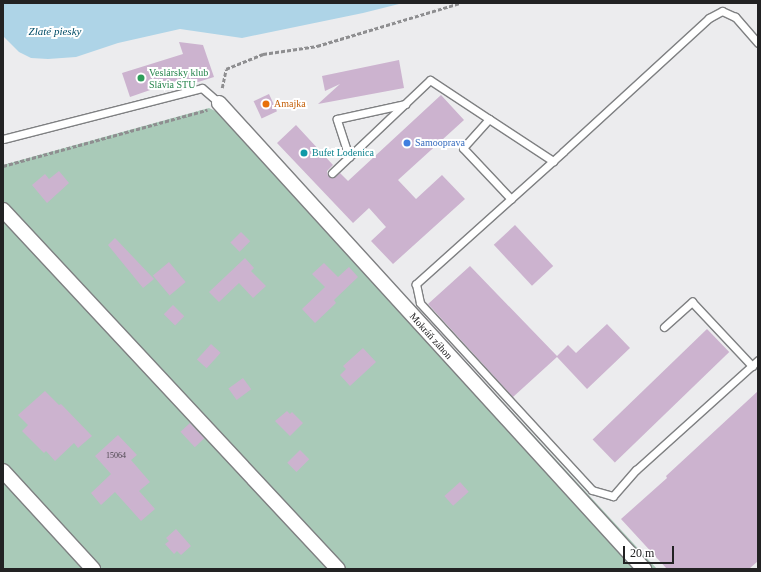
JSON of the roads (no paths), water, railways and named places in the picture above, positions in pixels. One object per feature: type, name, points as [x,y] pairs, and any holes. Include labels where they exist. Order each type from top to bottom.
[{"type":"street","name":"Mokráň záhon","points":[[219,103],[644,569]]},
{"type":"street","points":[[3,210],[338,569]]},
{"type":"street","points":[[3,471],[93,569]]},
{"type":"lane","points":[[758,43],[735,17],[722,11],[709,18],[416,284],[420,304],[592,490],[613,496],[636,470],[758,360]]},
{"type":"lane","points":[[332,174],[430,80],[553,161]]},
{"type":"lane","points":[[3,139],[202,88],[219,103]]},
{"type":"lane","points":[[349,157],[337,119],[405,104]]},
{"type":"lane","points":[[489,118],[463,148],[511,199]]},
{"type":"lane","points":[[664,327],[692,302],[752,366]]},
{"type":"water","name":"Zlaté piesky","points":[[3,3],[403,3],[363,13],[242,38],[180,29],[118,43],[76,57],[48,59],[31,58],[19,52],[3,36]]},
{"type":"place","name":"Veslársky klub Slávia STU","points":[[141,78]]},
{"type":"place","name":"Amajka","points":[[266,104]]},
{"type":"place","name":"Samooprava","points":[[407,143]]},
{"type":"place","name":"Bufet Lodenica","points":[[304,153]]}]
